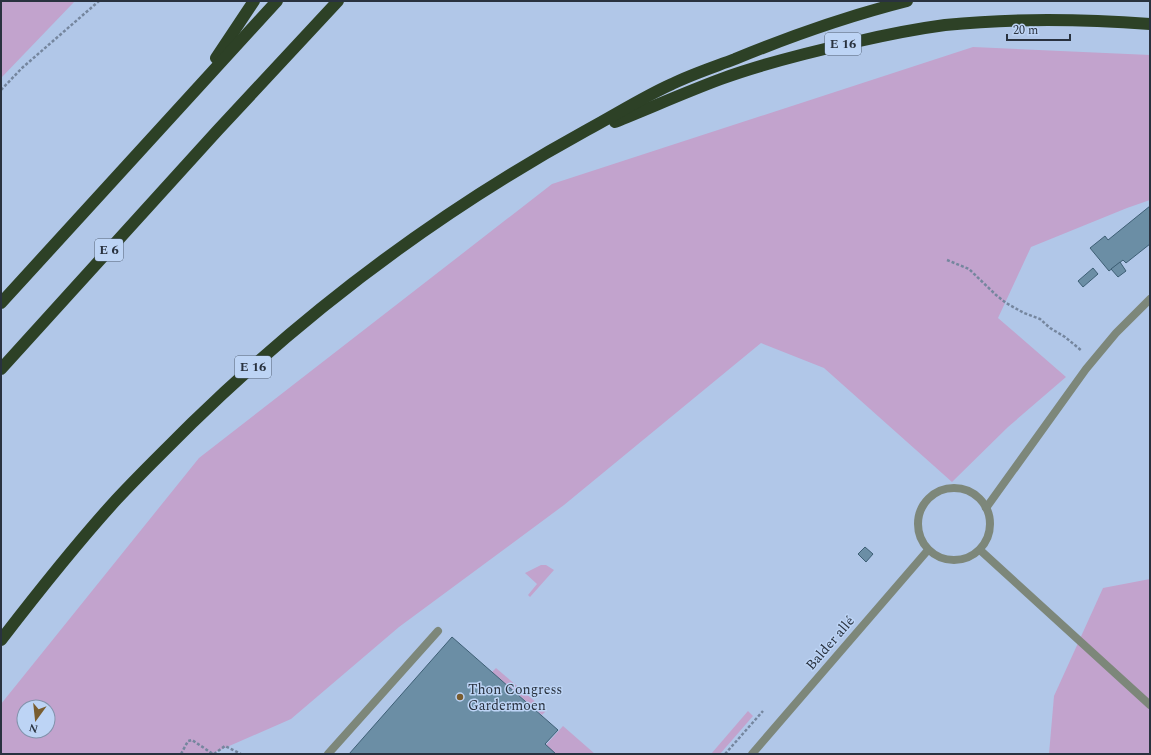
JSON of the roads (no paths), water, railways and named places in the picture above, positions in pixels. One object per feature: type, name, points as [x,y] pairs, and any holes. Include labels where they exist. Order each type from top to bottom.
[{"type":"highway","points":[[190,96],[254,1]]},
{"type":"highway","points":[[1,303],[277,1]]},
{"type":"highway","name":"E 6","points":[[1,369],[217,131],[338,1]]},
{"type":"highway","name":"E 16","points":[[1,640],[36,595],[118,498],[216,400],[274,347],[337,295],[388,256],[445,216],[553,149],[670,84],[819,27],[907,1]]},
{"type":"highway","name":"E 16","points":[[553,149],[723,78],[822,49],[890,34],[944,26],[1013,21],[1063,20],[1150,24]]},
{"type":"street","points":[[986,508],[1092,362],[1116,333],[1150,299]]},
{"type":"street","points":[[953,487],[966,489],[976,495],[986,508],[990,516],[990,528],[987,540],[980,550],[970,557],[958,560],[946,560],[936,556],[928,550],[920,538],[917,527],[918,515],[923,504],[931,496],[941,490],[953,487]]},
{"type":"street","name":"Balder allé","points":[[752,754],[928,550]]},
{"type":"street","points":[[980,550],[1150,705]]},
{"type":"street","points":[[328,754],[438,631]]},
{"type":"place","name":"Thon Congress Gardermoen","points":[[460,697]]}]
